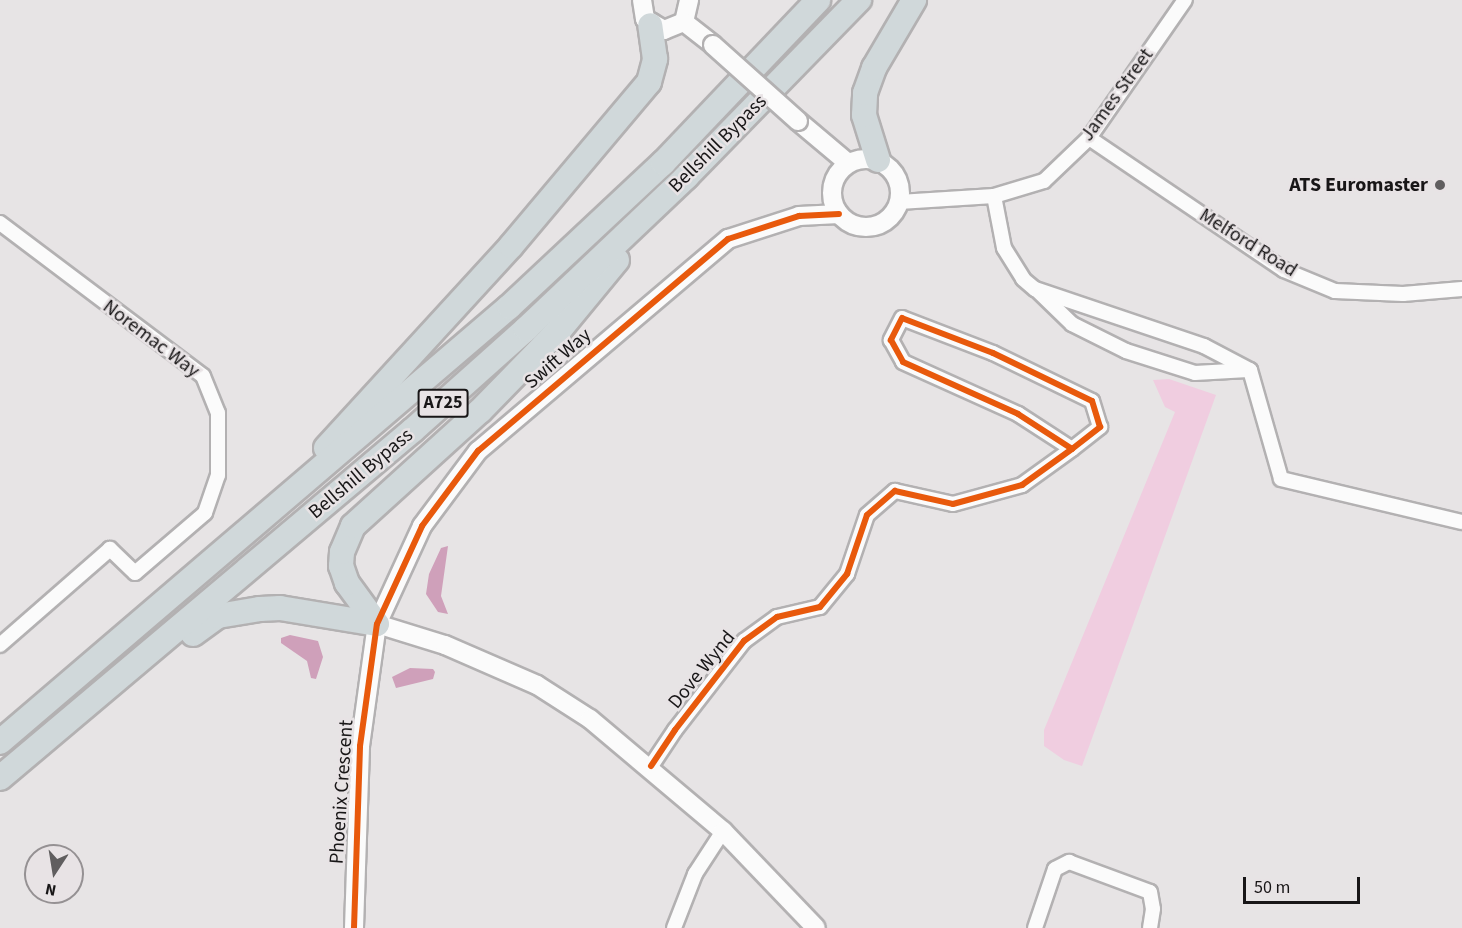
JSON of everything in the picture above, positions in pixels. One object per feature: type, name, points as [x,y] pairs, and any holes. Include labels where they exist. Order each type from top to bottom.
[{"type":"highway","name":"Bellshill Bypass","points":[[0,742],[509,307],[663,163],[818,0]]},
{"type":"highway","name":"Bellshill Bypass","points":[[0,778],[413,430],[686,177],[860,0]]},
{"type":"highway","points":[[878,160],[864,115],[865,93],[874,68],[914,0]]},
{"type":"highway","points":[[261,519],[511,246],[649,82],[655,59],[650,24]]},
{"type":"highway","points":[[378,624],[347,583],[341,567],[342,552],[354,526],[480,411],[561,328],[686,177]]},
{"type":"highway","points":[[0,778],[218,616],[280,608],[378,624]]},
{"type":"street","points":[[642,0],[642,13],[650,24],[664,30],[684,22]]},
{"type":"street","points":[[684,22],[689,0]]},
{"type":"street","name":"James Street","points":[[899,202],[994,196],[1044,181],[1089,138],[1185,0]]},
{"type":"street","points":[[684,22],[848,163]]},
{"type":"street","name":"Melford Road","points":[[1089,138],[1284,270],[1335,291],[1403,294],[1462,288]]},
{"type":"street","points":[[859,159],[878,160],[898,180],[899,202],[890,218],[874,226],[860,226],[839,214],[833,203],[832,186],[848,163],[859,159]]},
{"type":"street","points":[[994,196],[1004,248],[1023,279],[1072,324],[1126,351],[1195,373],[1250,370]]},
{"type":"street","name":"Swift Way","points":[[378,624],[422,526],[478,451],[728,239],[799,216],[839,214]]},
{"type":"street","name":"Noremac Way","points":[[0,223],[203,376],[218,413],[218,475],[205,513],[135,573],[110,549],[0,645]]},
{"type":"street","points":[[1035,289],[1204,346],[1250,370],[1281,479],[1462,522]]},
{"type":"street","name":"Dove Wynd","points":[[651,766],[675,730],[744,641],[777,617],[820,607],[847,574],[867,515],[895,491],[953,504],[1022,485],[1072,449],[1100,427],[1092,401],[993,353],[903,318],[891,340],[903,362],[1018,414],[1072,449]]},
{"type":"street","points":[[378,624],[446,645],[537,684],[590,718],[651,766],[723,831],[816,928]]},
{"type":"street","name":"Phoenix Crescent","points":[[354,928],[360,746],[378,624]]},
{"type":"street","points":[[674,928],[696,874],[723,831]]},
{"type":"street","points":[[1035,928],[1055,869],[1069,862],[1150,892],[1154,909],[1150,928]]},
{"type":"shaded area","points":[[1169,379],[1216,395],[1082,766],[1064,760],[1044,746],[1044,730],[1175,412],[1165,407],[1153,380]]},
{"type":"shaded area","points":[[448,546],[441,596],[448,614],[438,612],[426,594],[429,574],[441,548]]},
{"type":"shaded area","points":[[290,635],[318,641],[323,657],[316,679],[311,678],[307,661],[281,643],[281,638]]},
{"type":"shaded area","points":[[410,668],[433,669],[435,672],[433,679],[396,688],[392,677]]},
{"type":"cycle path","points":[[354,928],[360,746],[377,624],[422,526],[478,451],[728,239],[799,216],[839,214]]},
{"type":"cycle path","points":[[651,766],[675,730],[744,641],[777,617],[820,607],[847,574],[867,515],[895,491],[953,504],[1022,485],[1072,449],[1100,427],[1092,401],[993,353],[902,318],[891,340],[903,362],[1018,414],[1072,449]]},
{"type":"place","name":"ATS Euromaster","points":[[1440,185]]}]
